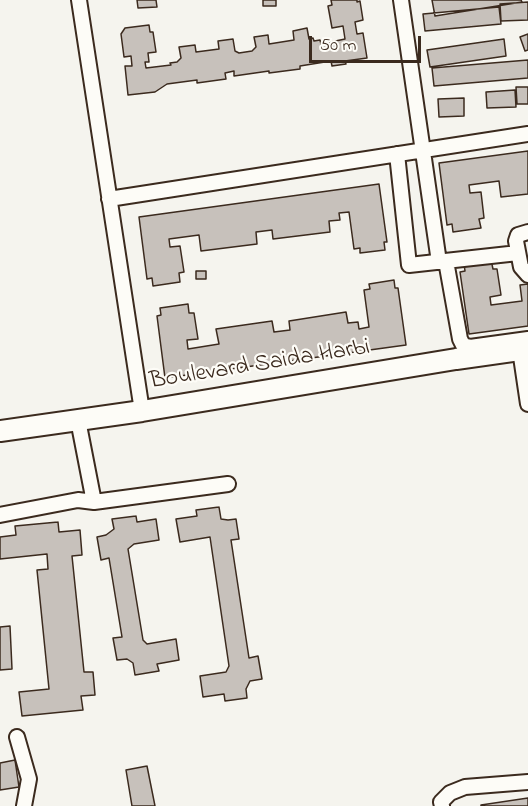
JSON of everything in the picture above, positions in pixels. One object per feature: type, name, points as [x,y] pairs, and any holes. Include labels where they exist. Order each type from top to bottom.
[{"type":"street","points":[[79,0],[142,411]]},
{"type":"street","points":[[401,0],[442,262],[458,333],[463,345],[470,347],[525,346],[528,404]]},
{"type":"street","points":[[109,199],[528,134]]},
{"type":"street","points":[[397,154],[409,265],[518,253]]},
{"type":"street","points":[[528,232],[518,236],[516,241],[521,267],[528,275]]},
{"type":"street","name":"Boulevard Saida Harbi","points":[[0,431],[142,411],[525,346]]},
{"type":"street","points":[[78,420],[94,502]]},
{"type":"street","points":[[0,515],[78,500],[94,502],[228,483]]},
{"type":"street","points":[[17,737],[29,779],[24,806]]},
{"type":"street","points":[[442,806],[441,802],[450,793],[465,787],[528,782]]},
{"type":"building","points":[[137,0],[156,0],[157,7],[138,8]]},
{"type":"building","points":[[263,0],[276,0],[276,6],[263,6]]},
{"type":"building","points":[[331,0],[360,1],[363,20],[355,22],[357,34],[363,33],[367,58],[345,61],[346,64],[332,66],[331,61],[300,66],[300,69],[269,73],[269,71],[234,76],[234,71],[225,73],[226,79],[167,84],[155,92],[128,95],[125,66],[132,66],[131,56],[124,57],[121,34],[125,28],[149,25],[150,32],[153,32],[156,52],[148,53],[149,62],[145,62],[146,68],[171,65],[170,63],[177,62],[181,58],[179,47],[195,45],[196,52],[219,49],[218,41],[233,39],[235,51],[239,53],[252,51],[256,47],[254,37],[268,35],[269,44],[294,40],[293,31],[307,28],[309,39],[320,40],[321,44],[345,39],[343,26],[332,28],[328,6],[332,5]]},
{"type":"building","points":[[432,0],[521,0],[522,2],[435,16]]},
{"type":"building","points":[[528,2],[528,20],[501,21],[500,4]]},
{"type":"building","points":[[499,7],[501,24],[425,31],[423,14]]},
{"type":"building","points":[[528,34],[528,50],[525,51],[520,37]]},
{"type":"building","points":[[504,39],[506,56],[430,67],[427,50]]},
{"type":"building","points":[[528,60],[528,78],[434,86],[432,68]]},
{"type":"building","points":[[516,87],[528,87],[528,104],[517,104]]},
{"type":"building","points":[[515,90],[516,107],[487,108],[486,92]]},
{"type":"building","points":[[464,98],[464,116],[439,117],[438,99]]},
{"type":"building","points":[[528,151],[528,194],[501,197],[499,181],[469,185],[470,193],[481,192],[484,218],[479,219],[481,228],[453,232],[452,224],[447,225],[439,163]]},
{"type":"building","points":[[379,184],[387,242],[384,242],[385,250],[360,253],[360,248],[354,249],[349,212],[339,213],[340,220],[329,221],[330,232],[273,239],[272,230],[256,232],[257,244],[201,251],[199,235],[169,239],[170,247],[180,246],[184,272],[179,273],[180,282],[153,286],[152,278],[147,279],[139,217]]},
{"type":"building","points":[[491,260],[493,269],[497,269],[501,295],[490,297],[491,305],[522,301],[520,285],[528,284],[528,326],[469,334],[460,272],[465,271],[464,264]]},
{"type":"building","points":[[196,271],[206,271],[206,279],[196,279]]},
{"type":"building","points":[[394,280],[395,288],[398,288],[406,345],[165,378],[157,316],[161,315],[160,308],[188,304],[189,313],[194,313],[198,339],[187,340],[188,349],[219,344],[216,329],[272,321],[274,332],[290,330],[289,321],[346,312],[348,323],[358,322],[359,329],[369,327],[364,290],[370,289],[369,284]]},
{"type":"building","points":[[219,507],[221,519],[236,519],[239,539],[231,540],[249,658],[258,656],[262,679],[250,681],[246,689],[247,698],[225,701],[224,694],[203,697],[200,676],[226,672],[229,666],[210,537],[180,542],[176,519],[197,516],[196,510]]},
{"type":"building","points":[[136,516],[137,522],[156,519],[159,540],[134,544],[128,549],[143,640],[147,644],[176,639],[179,660],[157,664],[159,671],[135,675],[133,663],[127,659],[117,660],[113,638],[122,637],[109,558],[101,560],[97,537],[106,535],[114,529],[112,519]]},
{"type":"building","points":[[58,522],[59,532],[80,530],[82,555],[72,556],[84,672],[93,672],[95,695],[81,696],[83,710],[22,716],[19,692],[49,689],[37,570],[48,569],[47,554],[0,559],[0,537],[16,535],[15,526]]},
{"type":"building","points":[[10,626],[12,669],[0,670],[0,627]]},
{"type":"building","points":[[15,760],[19,787],[0,790],[0,763]]},
{"type":"building","points":[[147,766],[155,806],[132,806],[126,770]]},
{"type":"building","points":[[528,798],[528,806],[481,806],[481,805]]}]
